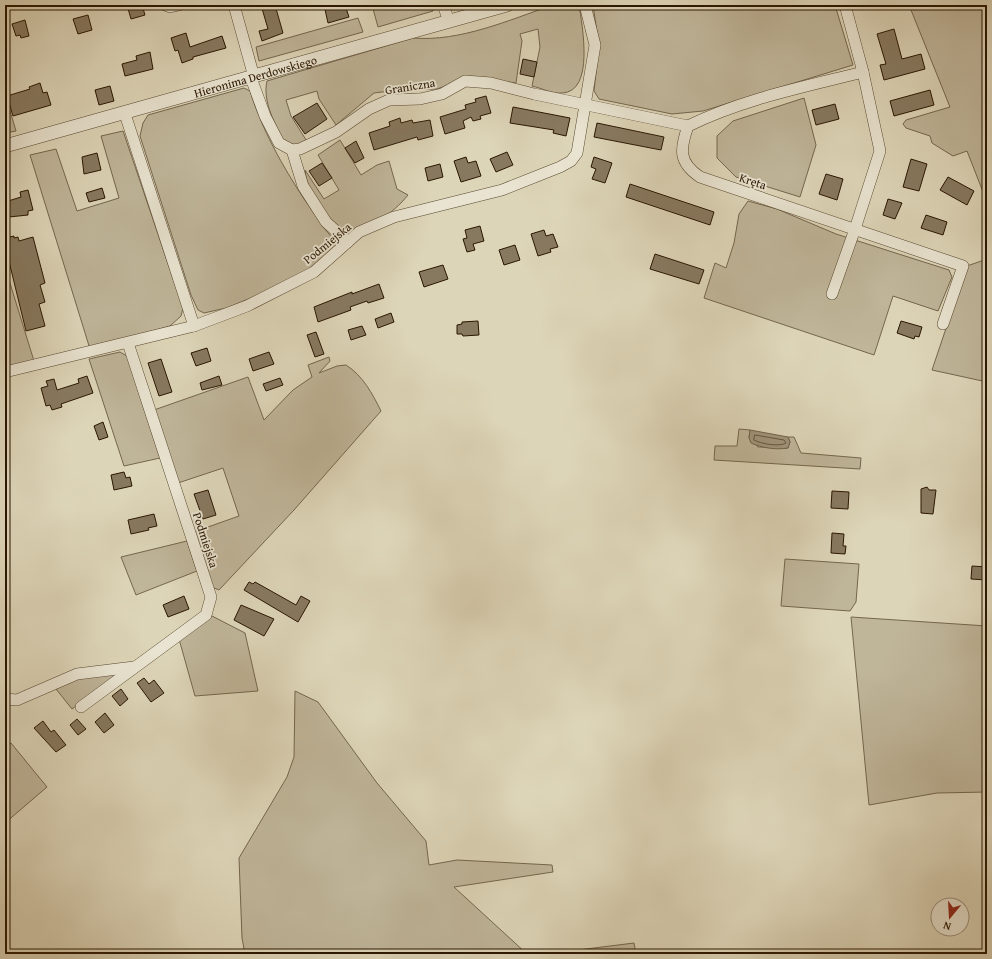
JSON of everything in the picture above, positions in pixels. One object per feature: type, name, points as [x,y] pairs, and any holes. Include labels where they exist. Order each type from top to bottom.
[{"type":"street","points":[[165,5],[170,7],[179,5]]},
{"type":"street","points":[[234,5],[265,116],[279,143],[292,150],[303,186],[326,222],[348,242]]},
{"type":"street","points":[[444,5],[449,22]]},
{"type":"street","name":"Hieronima Derdowskiego","points":[[5,146],[126,114],[507,5]]},
{"type":"street","points":[[585,5],[596,45],[585,104],[688,126],[710,115],[765,97],[863,72]]},
{"type":"street","points":[[832,294],[880,151],[863,72],[845,5]]},
{"type":"street","name":"Graniczna","points":[[292,150],[300,149],[336,132],[369,110],[389,100],[420,99],[442,94],[465,81],[491,83],[534,94],[585,104]]},
{"type":"street","name":"Podmiejska","points":[[5,372],[194,326],[247,306],[314,272],[359,232],[394,217],[502,190],[533,179],[571,161],[577,153],[585,104]]},
{"type":"street","points":[[126,114],[194,326]]},
{"type":"street","name":"Kręta","points":[[688,126],[682,143],[683,155],[688,169],[700,177],[963,266],[943,324]]},
{"type":"street","name":"Podmiejska","points":[[81,707],[206,615],[211,597],[128,343]]},
{"type":"street","name":"Podmiejska","points":[[5,699],[17,700],[77,674],[135,667]]},
{"type":"shaded area","points":[[372,5],[431,5],[433,11],[378,27]]},
{"type":"shaded area","points":[[553,5],[579,5],[584,41],[583,70],[579,82],[572,90],[558,93],[532,86],[540,47],[538,29],[520,34],[522,41],[516,83],[470,77],[437,89],[398,90],[374,93],[336,125],[319,99],[317,91],[286,100],[291,116],[308,143],[294,148],[285,144],[274,121],[266,97],[267,81],[413,38],[449,37],[484,29]]},
{"type":"shaded area","points":[[593,5],[835,5],[853,65],[703,111],[672,114],[599,99],[594,91],[599,46]]},
{"type":"shaded area","points":[[909,5],[987,5],[987,202],[967,151],[953,156],[932,143],[930,136],[906,128],[903,124],[906,120],[950,107]]},
{"type":"shaded area","points":[[358,18],[363,32],[259,61],[256,47]]},
{"type":"shaded area","points":[[244,88],[250,91],[260,120],[288,173],[320,222],[337,243],[336,250],[308,270],[283,285],[226,308],[204,313],[198,310],[191,295],[140,136],[143,123],[148,115]]},
{"type":"shaded area","points":[[5,94],[16,131],[5,133]]},
{"type":"shaded area","points":[[804,98],[816,145],[800,197],[736,177],[717,158],[717,136],[733,121]]},
{"type":"shaded area","points":[[123,131],[183,308],[181,316],[170,326],[90,349],[30,155],[56,149],[77,211],[119,198],[101,136]]},
{"type":"shaded area","points":[[340,140],[361,175],[377,165],[389,161],[397,189],[408,195],[395,209],[371,225],[353,233],[344,235],[331,222],[319,206],[310,188],[305,170],[324,199],[339,190],[318,155]]},
{"type":"shaded area","points":[[748,201],[777,209],[836,234],[949,270],[952,277],[938,311],[893,296],[874,355],[704,298],[715,263],[726,268],[734,243],[739,214]]},
{"type":"shaded area","points":[[987,259],[987,382],[932,370],[967,266]]},
{"type":"shaded area","points":[[5,267],[34,361],[5,368]]},
{"type":"shaded area","points":[[120,352],[127,356],[160,458],[124,466],[89,359]]},
{"type":"shaded area","points":[[329,357],[330,361],[319,373],[337,366],[346,365],[362,380],[381,411],[294,510],[219,590],[212,587],[194,532],[239,516],[223,468],[178,483],[154,410],[248,377],[264,420],[293,390],[312,377],[308,365]]},
{"type":"shaded area","points":[[739,429],[750,430],[749,438],[758,447],[788,448],[790,442],[788,437],[794,437],[801,453],[861,458],[860,469],[714,460],[715,446],[737,446]]},
{"type":"shaded area","points":[[187,541],[197,571],[136,595],[121,557]]},
{"type":"shaded area","points":[[785,559],[859,564],[856,602],[850,611],[781,606]]},
{"type":"shaded area","points":[[212,616],[245,633],[258,691],[195,696],[179,639]]},
{"type":"shaded area","points":[[851,617],[987,626],[987,792],[937,793],[869,805]]},
{"type":"shaded area","points":[[119,673],[72,709],[56,689],[82,676]]},
{"type":"shaded area","points":[[295,691],[318,702],[377,783],[426,841],[429,865],[457,860],[552,865],[553,872],[454,887],[527,954],[245,954],[242,938],[239,858],[287,777],[294,757]]},
{"type":"shaded area","points":[[11,743],[47,787],[5,823],[5,748]]},
{"type":"shaded area","points":[[634,943],[636,954],[546,954]]},
{"type":"water","points":[[750,430],[788,437],[790,442],[788,448],[769,448],[751,443],[749,438]]},
{"type":"building","points":[[127,5],[142,5],[145,15],[131,19]]},
{"type":"building","points":[[261,5],[275,5],[283,33],[262,41],[259,31],[268,29]]},
{"type":"building","points":[[324,5],[345,5],[349,17],[328,23]]},
{"type":"building","points":[[88,15],[92,30],[78,34],[73,19]]},
{"type":"building","points":[[25,20],[29,36],[21,38],[20,35],[16,36],[12,24]]},
{"type":"building","points":[[894,29],[902,59],[921,54],[925,69],[884,80],[880,65],[886,64],[877,34]]},
{"type":"building","points":[[186,33],[190,47],[222,36],[226,48],[193,57],[193,59],[182,63],[178,50],[175,51],[171,38]]},
{"type":"building","points":[[150,52],[153,69],[125,76],[122,64],[137,60],[136,56]]},
{"type":"building","points":[[523,59],[537,62],[534,77],[520,74]]},
{"type":"building","points":[[40,83],[43,93],[47,92],[51,105],[13,116],[7,96],[30,89],[29,87]]},
{"type":"building","points":[[110,86],[114,101],[99,105],[95,90]]},
{"type":"building","points":[[930,90],[934,105],[894,116],[890,101]]},
{"type":"building","points":[[486,96],[491,113],[480,116],[481,119],[473,121],[471,117],[463,121],[465,128],[445,134],[440,117],[466,109],[465,105],[476,102],[475,99]]},
{"type":"building","points":[[317,103],[327,119],[305,134],[293,117]]},
{"type":"building","points":[[835,104],[839,119],[816,125],[812,110]]},
{"type":"building","points":[[513,107],[570,118],[566,136],[553,133],[554,130],[510,123]]},
{"type":"building","points":[[400,118],[401,123],[412,120],[413,123],[430,120],[433,136],[418,140],[417,137],[374,150],[369,133],[390,126],[389,122]]},
{"type":"building","points":[[597,123],[664,137],[661,150],[594,137]]},
{"type":"building","points":[[356,141],[364,158],[355,163],[345,148]]},
{"type":"building","points":[[507,152],[513,165],[496,172],[490,159]]},
{"type":"building","points":[[97,153],[101,170],[84,174],[82,157]]},
{"type":"building","points":[[466,157],[468,163],[476,161],[481,176],[461,182],[454,161]]},
{"type":"building","points":[[594,157],[612,163],[605,183],[592,179],[596,169],[591,167]]},
{"type":"building","points":[[911,159],[927,164],[919,191],[903,187]]},
{"type":"building","points":[[322,163],[332,178],[319,186],[309,171]]},
{"type":"building","points":[[440,164],[443,177],[428,181],[425,168]]},
{"type":"building","points":[[826,174],[843,179],[837,200],[819,194]]},
{"type":"building","points":[[948,177],[974,191],[967,205],[940,190]]},
{"type":"building","points":[[630,184],[714,212],[710,225],[626,197]]},
{"type":"building","points":[[102,188],[105,198],[89,202],[86,193]]},
{"type":"building","points":[[28,190],[33,210],[28,211],[28,215],[9,217],[5,202],[21,197],[20,192]]},
{"type":"building","points":[[888,199],[902,203],[895,219],[883,215]]},
{"type":"building","points":[[926,215],[947,222],[943,235],[921,228]]},
{"type":"building","points":[[480,226],[484,241],[473,244],[475,250],[467,252],[463,239],[467,238],[465,230]]},
{"type":"building","points":[[544,230],[546,236],[553,234],[558,247],[550,249],[551,252],[538,256],[531,234]]},
{"type":"building","points":[[14,236],[14,238],[18,237],[19,241],[33,237],[45,283],[40,285],[45,302],[39,304],[45,326],[26,331],[5,245],[5,238]]},
{"type":"building","points":[[515,245],[520,260],[504,265],[499,250]]},
{"type":"building","points":[[655,254],[704,270],[699,284],[650,269]]},
{"type":"building","points":[[443,265],[448,279],[424,287],[419,272]]},
{"type":"building","points":[[379,284],[384,298],[368,303],[367,301],[350,307],[351,310],[318,322],[314,307],[352,292],[352,294]]},
{"type":"building","points":[[391,313],[394,322],[378,328],[375,319]]},
{"type":"building","points":[[478,321],[479,335],[463,336],[462,334],[457,334],[457,325],[462,324],[462,322]]},
{"type":"building","points":[[901,321],[922,327],[919,337],[915,336],[914,339],[897,333]]},
{"type":"building","points":[[362,326],[366,335],[351,340],[348,330]]},
{"type":"building","points":[[316,332],[324,354],[315,357],[307,335]]},
{"type":"building","points":[[207,348],[211,361],[196,366],[191,353]]},
{"type":"building","points":[[269,352],[274,364],[253,371],[249,359]]},
{"type":"building","points":[[161,359],[172,392],[159,396],[148,363]]},
{"type":"building","points":[[87,376],[93,393],[61,404],[62,407],[52,410],[50,405],[46,406],[41,388],[48,386],[46,381],[54,379],[57,390],[79,383],[78,379]]},
{"type":"building","points":[[219,376],[222,385],[202,390],[200,383]]},
{"type":"building","points":[[280,378],[283,385],[266,391],[263,384]]},
{"type":"building","points":[[103,422],[108,437],[99,440],[94,426]]},
{"type":"building","points":[[124,472],[126,478],[130,477],[132,486],[114,490],[111,475]]},
{"type":"building","points":[[927,487],[929,490],[936,490],[933,514],[921,513],[921,489]]},
{"type":"building","points":[[208,490],[216,515],[203,519],[194,494]]},
{"type":"building","points":[[832,491],[849,492],[848,509],[831,508]]},
{"type":"building","points":[[154,514],[157,526],[148,528],[149,530],[131,534],[128,520]]},
{"type":"building","points":[[832,533],[844,534],[843,546],[846,546],[845,554],[831,553]]},
{"type":"building","points":[[972,566],[987,567],[987,580],[971,579]]},
{"type":"building","points":[[249,582],[253,584],[255,582],[296,605],[301,596],[310,601],[298,622],[244,590]]},
{"type":"building","points":[[184,596],[189,609],[168,617],[163,605]]},
{"type":"building","points":[[241,605],[274,619],[264,636],[234,620]]},
{"type":"building","points":[[144,678],[149,684],[154,680],[164,693],[151,702],[137,683]]},
{"type":"building","points":[[121,689],[128,699],[120,706],[112,696]]},
{"type":"building","points":[[105,713],[114,725],[104,733],[95,722]]},
{"type":"building","points":[[77,719],[86,729],[78,735],[70,725]]},
{"type":"building","points":[[43,721],[51,732],[54,730],[66,745],[56,752],[34,728]]}]
